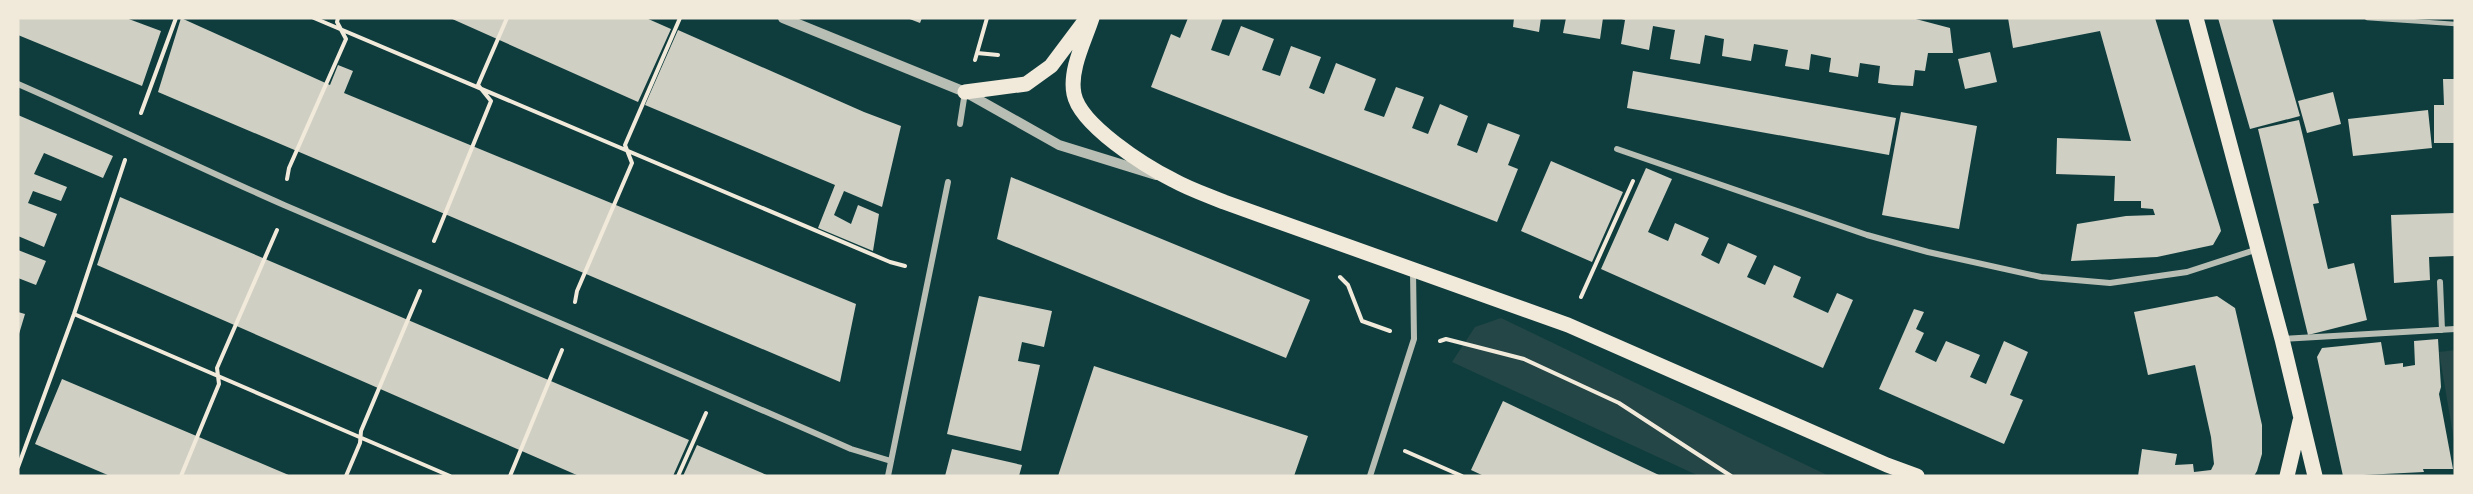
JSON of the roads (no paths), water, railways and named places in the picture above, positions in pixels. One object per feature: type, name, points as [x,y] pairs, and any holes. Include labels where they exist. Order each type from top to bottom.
[{"type":"main road","points":[[965,92],[1026,84],[1051,66],[1087,18]]},
{"type":"main road","points":[[1092,18],[1073,77],[1074,94],[1080,107],[1113,142],[1173,181],[1224,202],[1568,325],[1887,465],[1917,476]]},
{"type":"main road","points":[[2196,18],[2282,339],[2315,476]]},
{"type":"main road","points":[[2287,476],[2301,416]]},
{"type":"street","points":[[783,18],[965,92],[1059,145],[1173,181]]},
{"type":"street","points":[[18,84],[282,204],[851,449],[891,461]]},
{"type":"street","points":[[960,124],[965,92]]},
{"type":"street","points":[[1617,149],[1867,235],[1928,252],[2041,276],[2110,283],[2187,272],[2258,249]]},
{"type":"street","points":[[888,476],[948,182]]},
{"type":"street","points":[[1370,476],[1414,339],[1413,268]]},
{"type":"street","points":[[2440,282],[2442,330]]},
{"type":"street","points":[[2282,339],[2455,329]]},
{"type":"lane","points":[[2367,18],[2455,24]]}]
